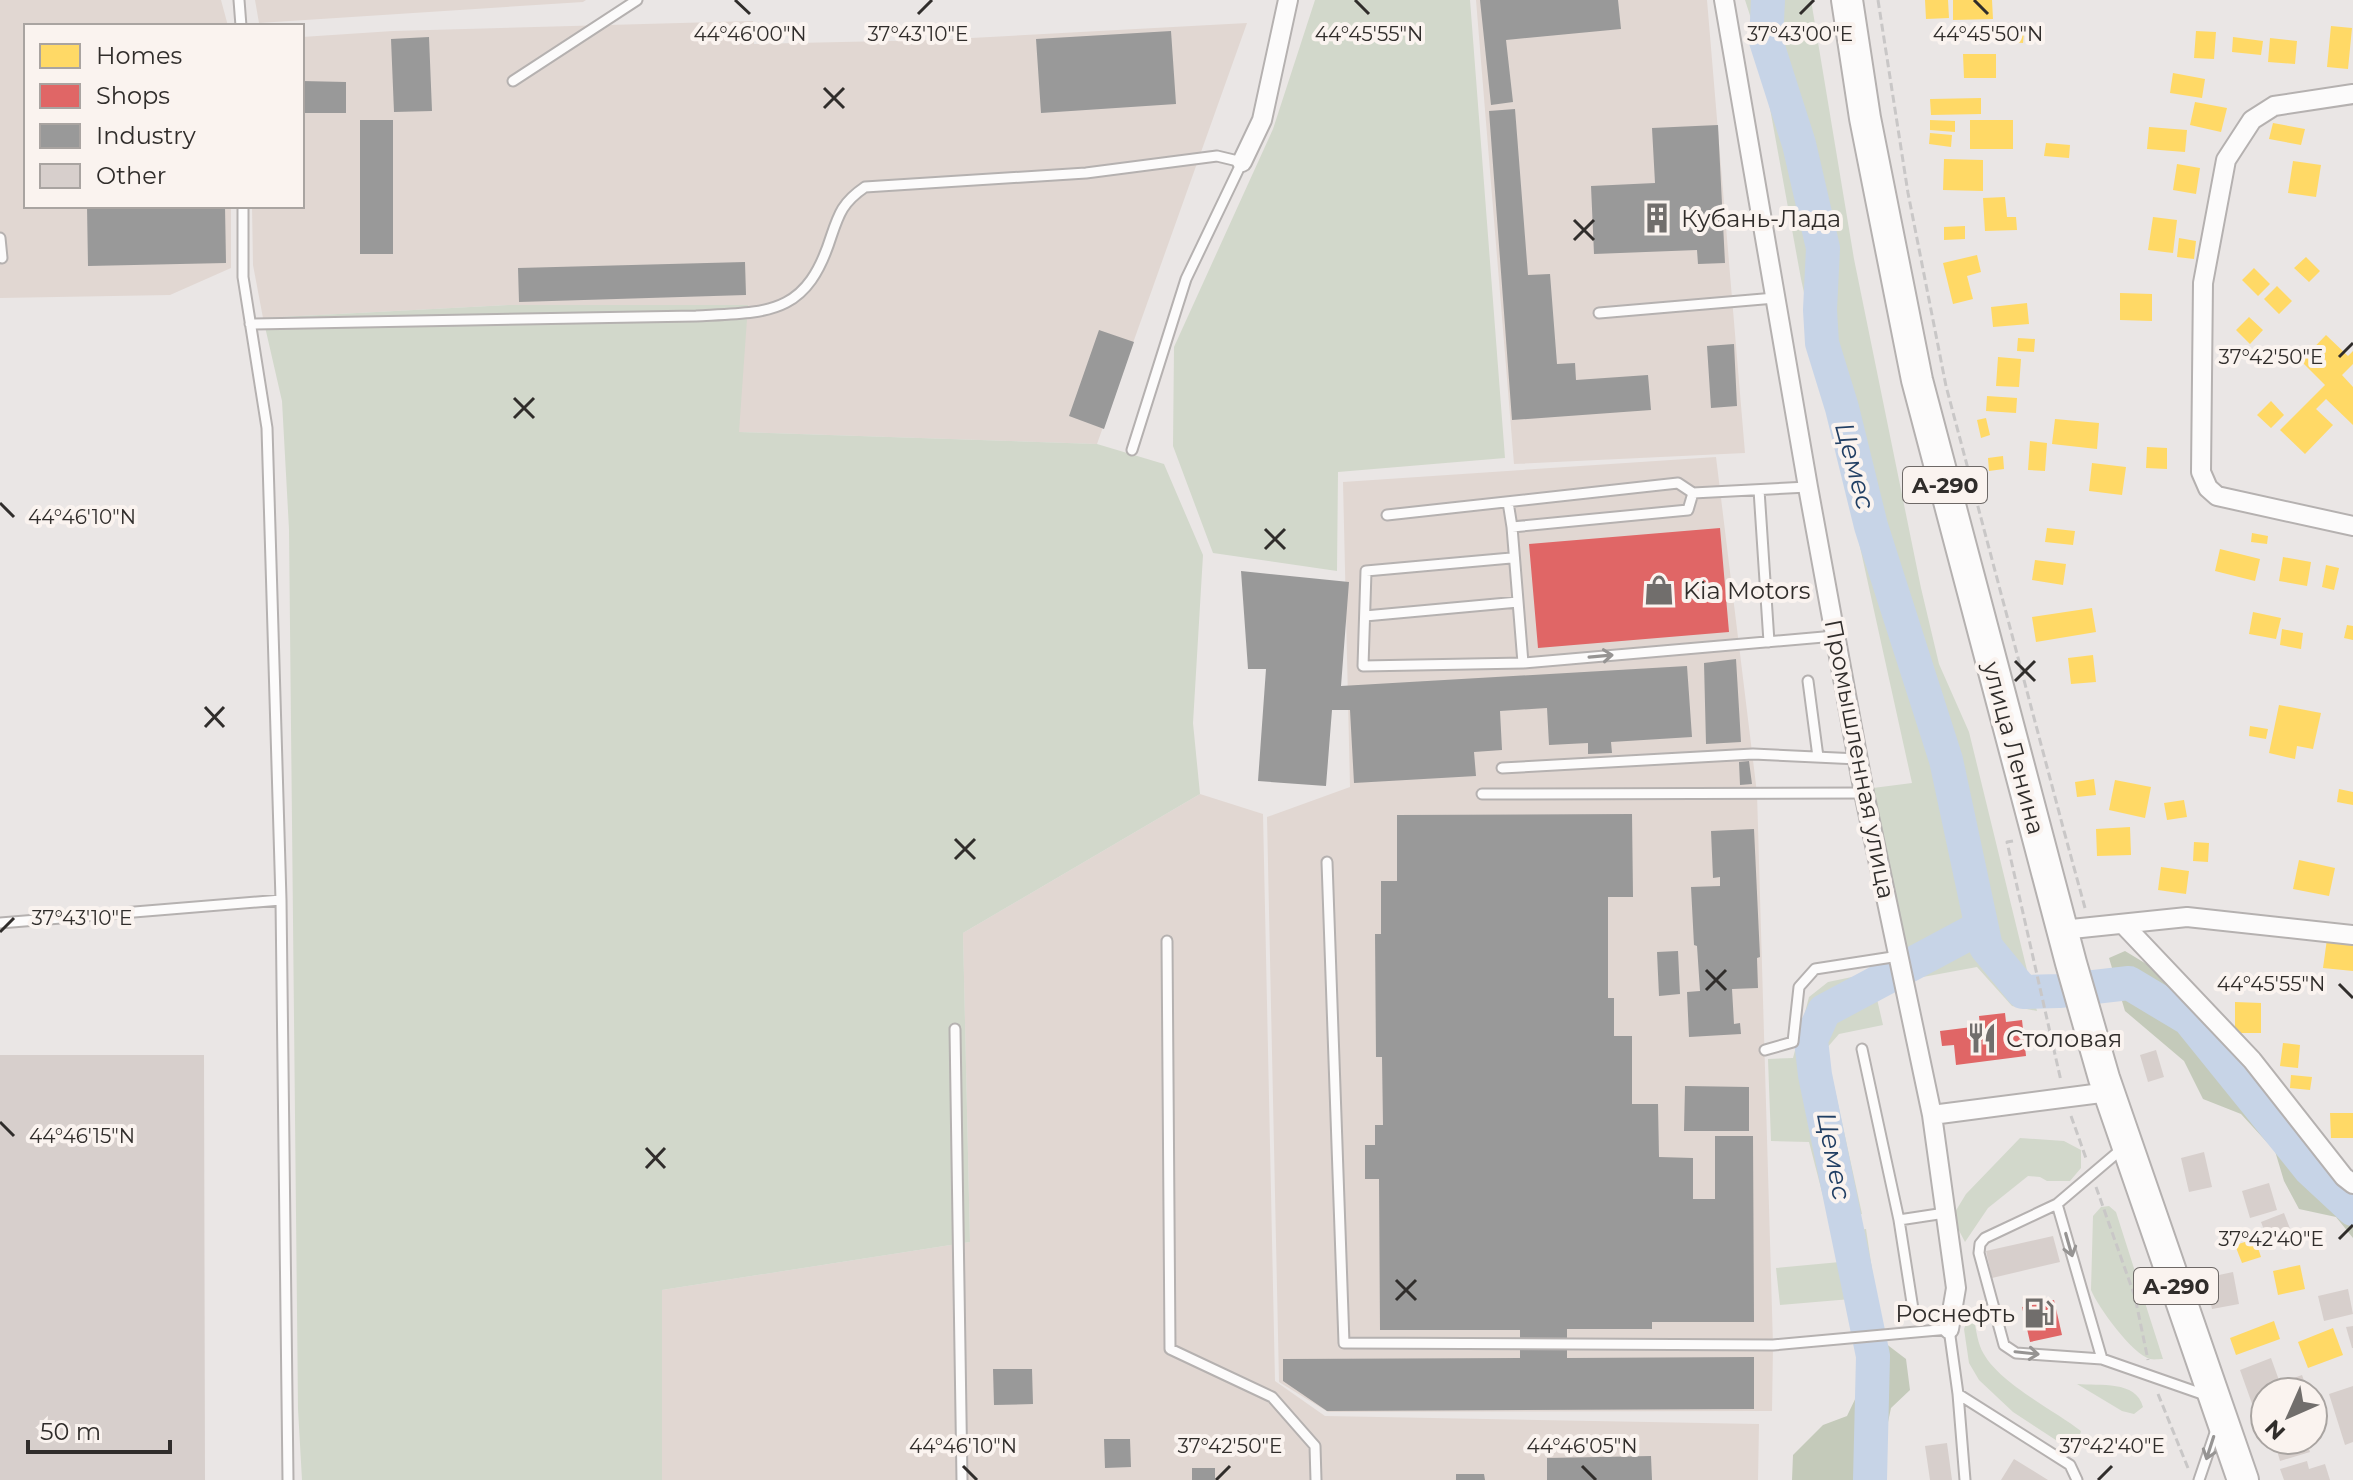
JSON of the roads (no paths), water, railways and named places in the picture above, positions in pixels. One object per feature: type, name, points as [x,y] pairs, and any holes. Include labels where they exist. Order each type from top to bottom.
[{"type":"highway","name":"улица Ленина","points":[[1847,0],[1865,118],[1917,380],[2062,930],[2109,1092],[2243,1480]]},
{"type":"street","points":[[1242,162],[1262,120],[1288,0]]},
{"type":"street","name":"Промышленная улица","points":[[1724,0],[1864,793],[1932,1115],[1956,1288],[1949,1329]]},
{"type":"street","points":[[2353,94],[2274,106],[2252,120],[2226,160],[2203,283],[2201,472],[2208,488],[2217,496],[2353,526]]},
{"type":"street","points":[[2062,930],[2187,917],[2353,935]]},
{"type":"street","points":[[2123,924],[2252,1060],[2344,1177],[2353,1184]]},
{"type":"street","points":[[1932,1115],[2109,1092]]},
{"type":"lane","points":[[239,0],[241,24]]},
{"type":"lane","points":[[513,81],[637,0]]},
{"type":"lane","points":[[250,324],[756,313],[796,299],[809,285],[821,269],[843,207],[849,197],[865,187],[1086,173],[1217,156],[1242,162],[1186,279],[1132,450]]},
{"type":"lane","points":[[243,208],[243,277],[267,428],[281,900],[288,1480]]},
{"type":"lane","points":[[0,238],[2,258]]},
{"type":"lane","points":[[1599,313],[1775,298]]},
{"type":"lane","points":[[1387,515],[1678,483],[1693,493],[1808,487]]},
{"type":"lane","points":[[1759,490],[1769,642]]},
{"type":"lane","points":[[1512,527],[1688,510],[1693,493]]},
{"type":"lane","points":[[1508,502],[1523,663]]},
{"type":"lane","points":[[1511,558],[1366,571],[1363,666],[1523,663],[1835,636]]},
{"type":"lane","points":[[1365,616],[1518,602]]},
{"type":"lane","points":[[1808,681],[1818,757]]},
{"type":"lane","points":[[1502,768],[1753,754],[1858,759]]},
{"type":"lane","points":[[1482,794],[1864,793]]},
{"type":"lane","points":[[1327,862],[1344,1343],[1773,1345],[1949,1329],[1965,1480]]},
{"type":"lane","points":[[0,923],[281,900]]},
{"type":"lane","points":[[1167,941],[1170,1349],[1272,1397],[1315,1446],[1316,1480]]},
{"type":"lane","points":[[1765,1050],[1793,1042],[1799,987],[1815,969],[1899,956]]},
{"type":"lane","points":[[955,1029],[962,1480]]},
{"type":"lane","points":[[1862,1049],[1899,1220],[1913,1309]]},
{"type":"lane","points":[[2127,1145],[2057,1204],[1985,1238],[1980,1244],[1979,1253],[2004,1345],[2009,1350],[2102,1359],[2151,1376],[2217,1407],[2196,1480]]},
{"type":"lane","points":[[2057,1204],[2102,1359]]},
{"type":"lane","points":[[1899,1220],[1945,1213]]},
{"type":"lane","points":[[1958,1394],[2070,1465],[2077,1480]]},
{"type":"waterway","name":"Цемес","points":[[1768,0],[1766,41],[1799,144],[1823,248],[1822,343],[1842,408],[1871,526],[1946,760],[1986,947],[2023,992],[2129,983],[2189,1019],[2310,1169],[2353,1209]]},
{"type":"waterway","name":"Цемес","points":[[1870,1480],[1873,1356],[1815,1075],[1811,1040],[1824,1011],[1981,927]]},
{"type":"place","name":"Кубань-Лада","points":[[1657,218]]},
{"type":"place","name":"Kia Motors","points":[[1659,590]]},
{"type":"place","name":"Столовая","points":[[1982,1038]]},
{"type":"place","name":"Роснефть","points":[[2039,1313]]}]
